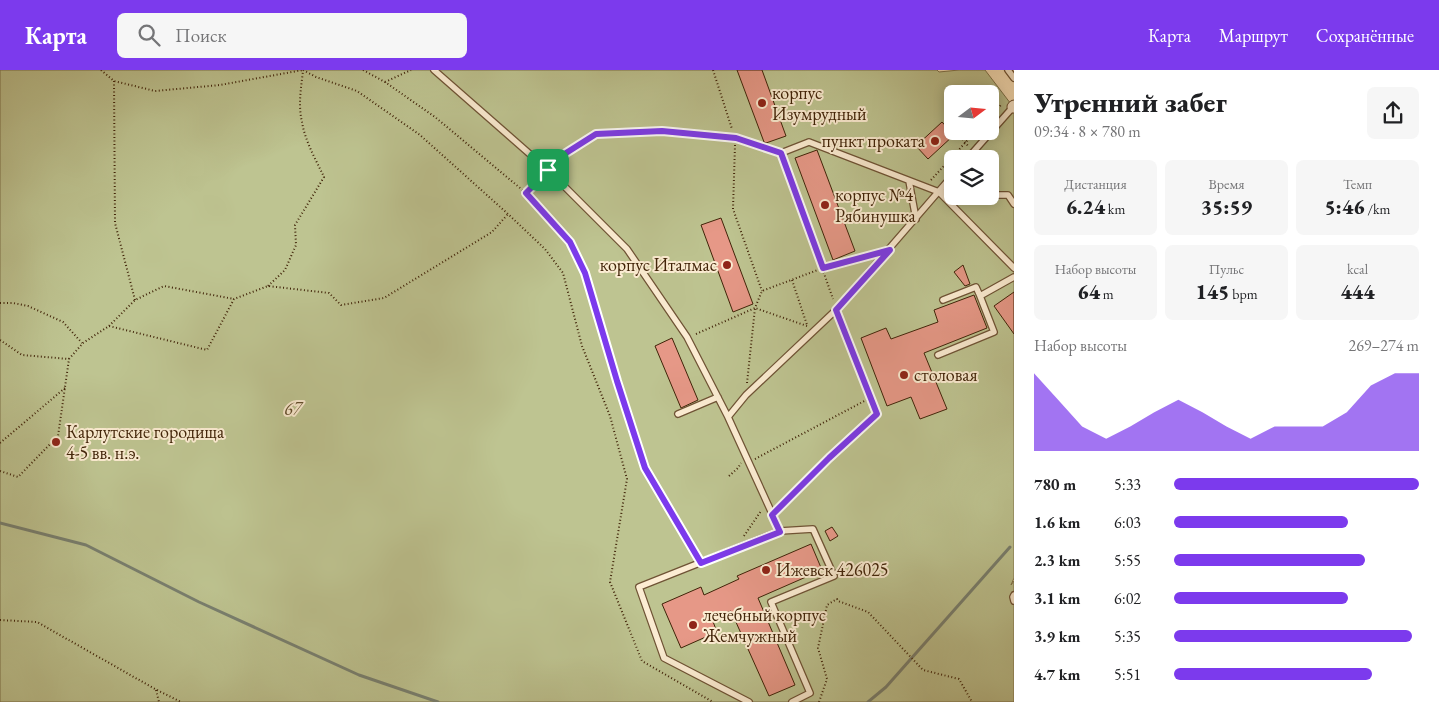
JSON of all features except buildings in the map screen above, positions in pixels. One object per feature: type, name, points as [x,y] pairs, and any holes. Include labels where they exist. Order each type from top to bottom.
[{"type":"lane","points":[[434,70],[548,170],[627,249],[687,337],[728,417],[780,532]]},
{"type":"lane","points":[[1008,70],[1014,78]]},
{"type":"lane","points":[[974,150],[1011,104]]},
{"type":"lane","points":[[548,170],[566,153],[596,134],[662,131],[736,138],[781,153],[809,142],[925,187],[944,192]]},
{"type":"lane","points":[[909,181],[916,219]]},
{"type":"lane","points":[[728,417],[746,395],[836,310],[944,186]]},
{"type":"lane","points":[[939,192],[1014,268]]},
{"type":"lane","points":[[999,195],[1008,195],[1014,204]]},
{"type":"lane","points":[[980,296],[1014,277]]},
{"type":"lane","points":[[938,354],[994,332],[976,287],[943,300]]},
{"type":"lane","points":[[678,414],[718,397]]},
{"type":"lane","points":[[748,702],[664,658],[639,587],[780,532],[813,529],[834,576],[771,602],[810,693],[792,702]]},
{"type":"lane","points":[[1014,595],[1014,601]]},
{"type":"path","points":[[101,70],[114,82],[155,91],[220,85],[303,70],[316,77],[357,91],[426,141],[508,214],[544,249],[563,273],[582,346],[610,416],[627,479],[610,582],[642,661],[713,702]]},
{"type":"path","points":[[0,471],[18,478],[58,436],[69,360],[83,343],[109,326],[135,300],[164,286],[234,299],[268,286],[285,270],[296,245],[295,224],[324,177],[312,154],[302,123],[300,98],[303,70]]},
{"type":"path","points":[[363,70],[385,82],[435,117],[526,193],[570,242],[585,273],[645,468],[701,563]]},
{"type":"path","points":[[385,82],[411,70]]},
{"type":"path","points":[[713,70],[736,138],[733,209],[762,291],[755,308],[746,395]]},
{"type":"path","points":[[114,82],[115,223],[135,300]]},
{"type":"path","points":[[999,111],[1011,104]]},
{"type":"path","points":[[925,187],[965,142],[972,150]]},
{"type":"path","points":[[772,515],[829,458],[877,414],[836,310],[823,268],[781,153]]},
{"type":"path","points":[[526,193],[548,170]]},
{"type":"path","points":[[268,286],[329,293],[341,305],[384,298],[492,232],[508,214]]},
{"type":"path","points":[[762,291],[823,268],[890,250]]},
{"type":"path","points":[[687,337],[755,308],[808,326],[792,280]]},
{"type":"path","points":[[109,326],[207,350],[234,299]]},
{"type":"path","points":[[0,303],[28,306],[63,322],[83,343]]},
{"type":"path","points":[[0,340],[22,355],[69,360]]},
{"type":"path","points":[[0,443],[65,388]]},
{"type":"path","points":[[748,462],[870,398]]},
{"type":"path","points":[[729,476],[738,468],[744,454]]},
{"type":"path","points":[[735,550],[766,503]]},
{"type":"path","points":[[819,702],[827,679],[818,648],[827,606],[837,599],[868,612],[923,670],[959,679],[972,702]]},
{"type":"path","points":[[0,620],[37,622],[156,690],[181,702]]},
{"type":"path","points":[[156,690],[159,702]]},
{"type":"green space","name":"67","points":[[0,70],[937,70],[939,72],[985,70],[996,85],[944,85],[944,140],[999,140],[999,88],[1014,108],[1014,578],[1011,585],[1014,581],[1014,702],[0,702]]},
{"type":"waterway","points":[[0,523],[86,545],[199,602],[359,675],[438,702]]},
{"type":"waterway","points":[[868,702],[886,687],[1010,547]]},
{"type":"place","name":"корпус Изумрудный","points":[[762,103]]},
{"type":"place","name":"пункт проката","points":[[935,141]]},
{"type":"place","name":"корпус №4 Рябинушка","points":[[825,205]]},
{"type":"place","name":"корпус Италмас","points":[[727,265]]},
{"type":"place","name":"столовая","points":[[904,375]]},
{"type":"place","name":"Карлутские городища 4-5 вв. н.э.","points":[[56,442]]},
{"type":"place","name":"Ижевск 426025","points":[[766,570]]},
{"type":"place","name":"лечебный корпус Жемчужный","points":[[693,625]]},
{"type":"route","points":[[662,131],[736,138],[781,153],[823,268],[890,250],[836,310],[877,414],[829,458],[772,515],[780,532],[701,563],[645,468],[585,273],[570,242],[526,193],[548,170],[566,153],[596,134],[662,131]]}]
